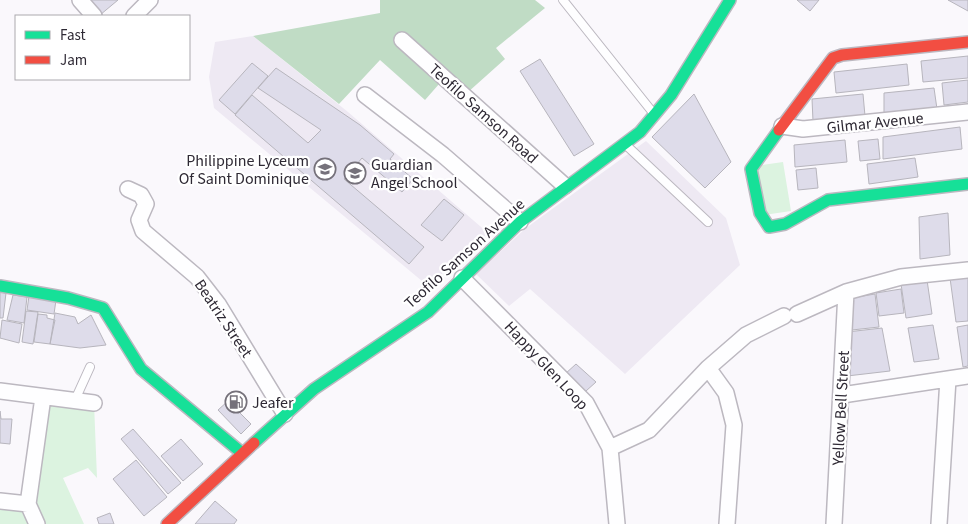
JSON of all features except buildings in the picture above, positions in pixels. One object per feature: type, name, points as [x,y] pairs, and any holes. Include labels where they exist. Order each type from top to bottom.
[{"type":"street","points":[[80,0],[93,15]]},
{"type":"street","points":[[135,15],[150,0]]},
{"type":"street","name":"Teofilo Samson Avenue","points":[[167,524],[285,414],[342,369],[428,312],[520,222],[640,132],[656,115],[688,70],[730,0]]},
{"type":"street","name":"Teofilo Samson Road","points":[[402,40],[566,186]]},
{"type":"street","points":[[968,42],[842,55],[834,58],[825,66],[754,163],[751,170],[760,213],[769,227],[781,227],[819,203],[828,200],[968,184]]},
{"type":"street","points":[[365,95],[443,156],[520,222]]},
{"type":"street","name":"Gilmar Avenue","points":[[782,126],[803,129],[968,112]]},
{"type":"street","name":"Beatriz Street","points":[[128,189],[141,195],[146,204],[139,220],[143,231],[197,277],[218,304],[285,414]]},
{"type":"street","points":[[610,448],[649,430],[708,368],[746,335],[846,292],[901,277],[968,270]]},
{"type":"street","name":"Happy Glen Loop","points":[[462,278],[586,403],[610,448],[617,524]]},
{"type":"street","points":[[0,286],[68,298],[103,308],[141,369],[242,454]]},
{"type":"street","name":"Yellow Bell Street","points":[[834,524],[846,292]]},
{"type":"street","points":[[708,368],[726,393],[734,425],[727,524]]},
{"type":"street","points":[[842,395],[968,376]]},
{"type":"street","points":[[939,524],[948,379]]},
{"type":"street","points":[[0,391],[94,403]]},
{"type":"street","points":[[37,524],[28,504],[44,397]]},
{"type":"street","points":[[0,501],[28,504]]},
{"type":"lane","points":[[563,0],[656,115]]},
{"type":"lane","points":[[625,144],[708,222]]},
{"type":"lane","points":[[75,400],[90,367]]},
{"type":"shaded area","name":"Guardian Angel School","points":[[253,36],[348,112],[488,233],[428,286],[214,108],[209,77],[215,42]]},
{"type":"shaded area","points":[[646,141],[726,218],[740,265],[625,374],[530,289],[509,306],[476,274],[526,228]]},
{"type":"green space","points":[[380,0],[535,0],[545,8],[496,48],[505,59],[467,93],[447,75],[425,100],[380,60],[339,104],[253,36],[380,13]]},
{"type":"green space","points":[[783,162],[791,211],[764,215],[756,166]]},
{"type":"green space","points":[[43,397],[94,403],[97,478],[88,468],[63,478],[84,524],[0,524],[0,501],[28,503]]},
{"type":"traffic: fast","points":[[254,443],[314,389],[428,312],[520,222],[640,132],[671,95],[730,0]]},
{"type":"traffic: fast","points":[[779,130],[751,169],[760,213],[769,227],[785,224],[828,200],[968,184]]},
{"type":"traffic: fast","points":[[0,286],[68,298],[103,308],[141,369],[242,453]]},
{"type":"traffic: jam","points":[[779,130],[833,58],[842,55],[968,42]]},
{"type":"traffic: jam","points":[[167,524],[254,443]]},
{"type":"place","name":"Philippine Lyceum Of Saint Dominique","points":[[325,169]]},
{"type":"place","name":"Guardian Angel School","points":[[355,173]]},
{"type":"place","name":"Jeafer","points":[[236,402]]}]
